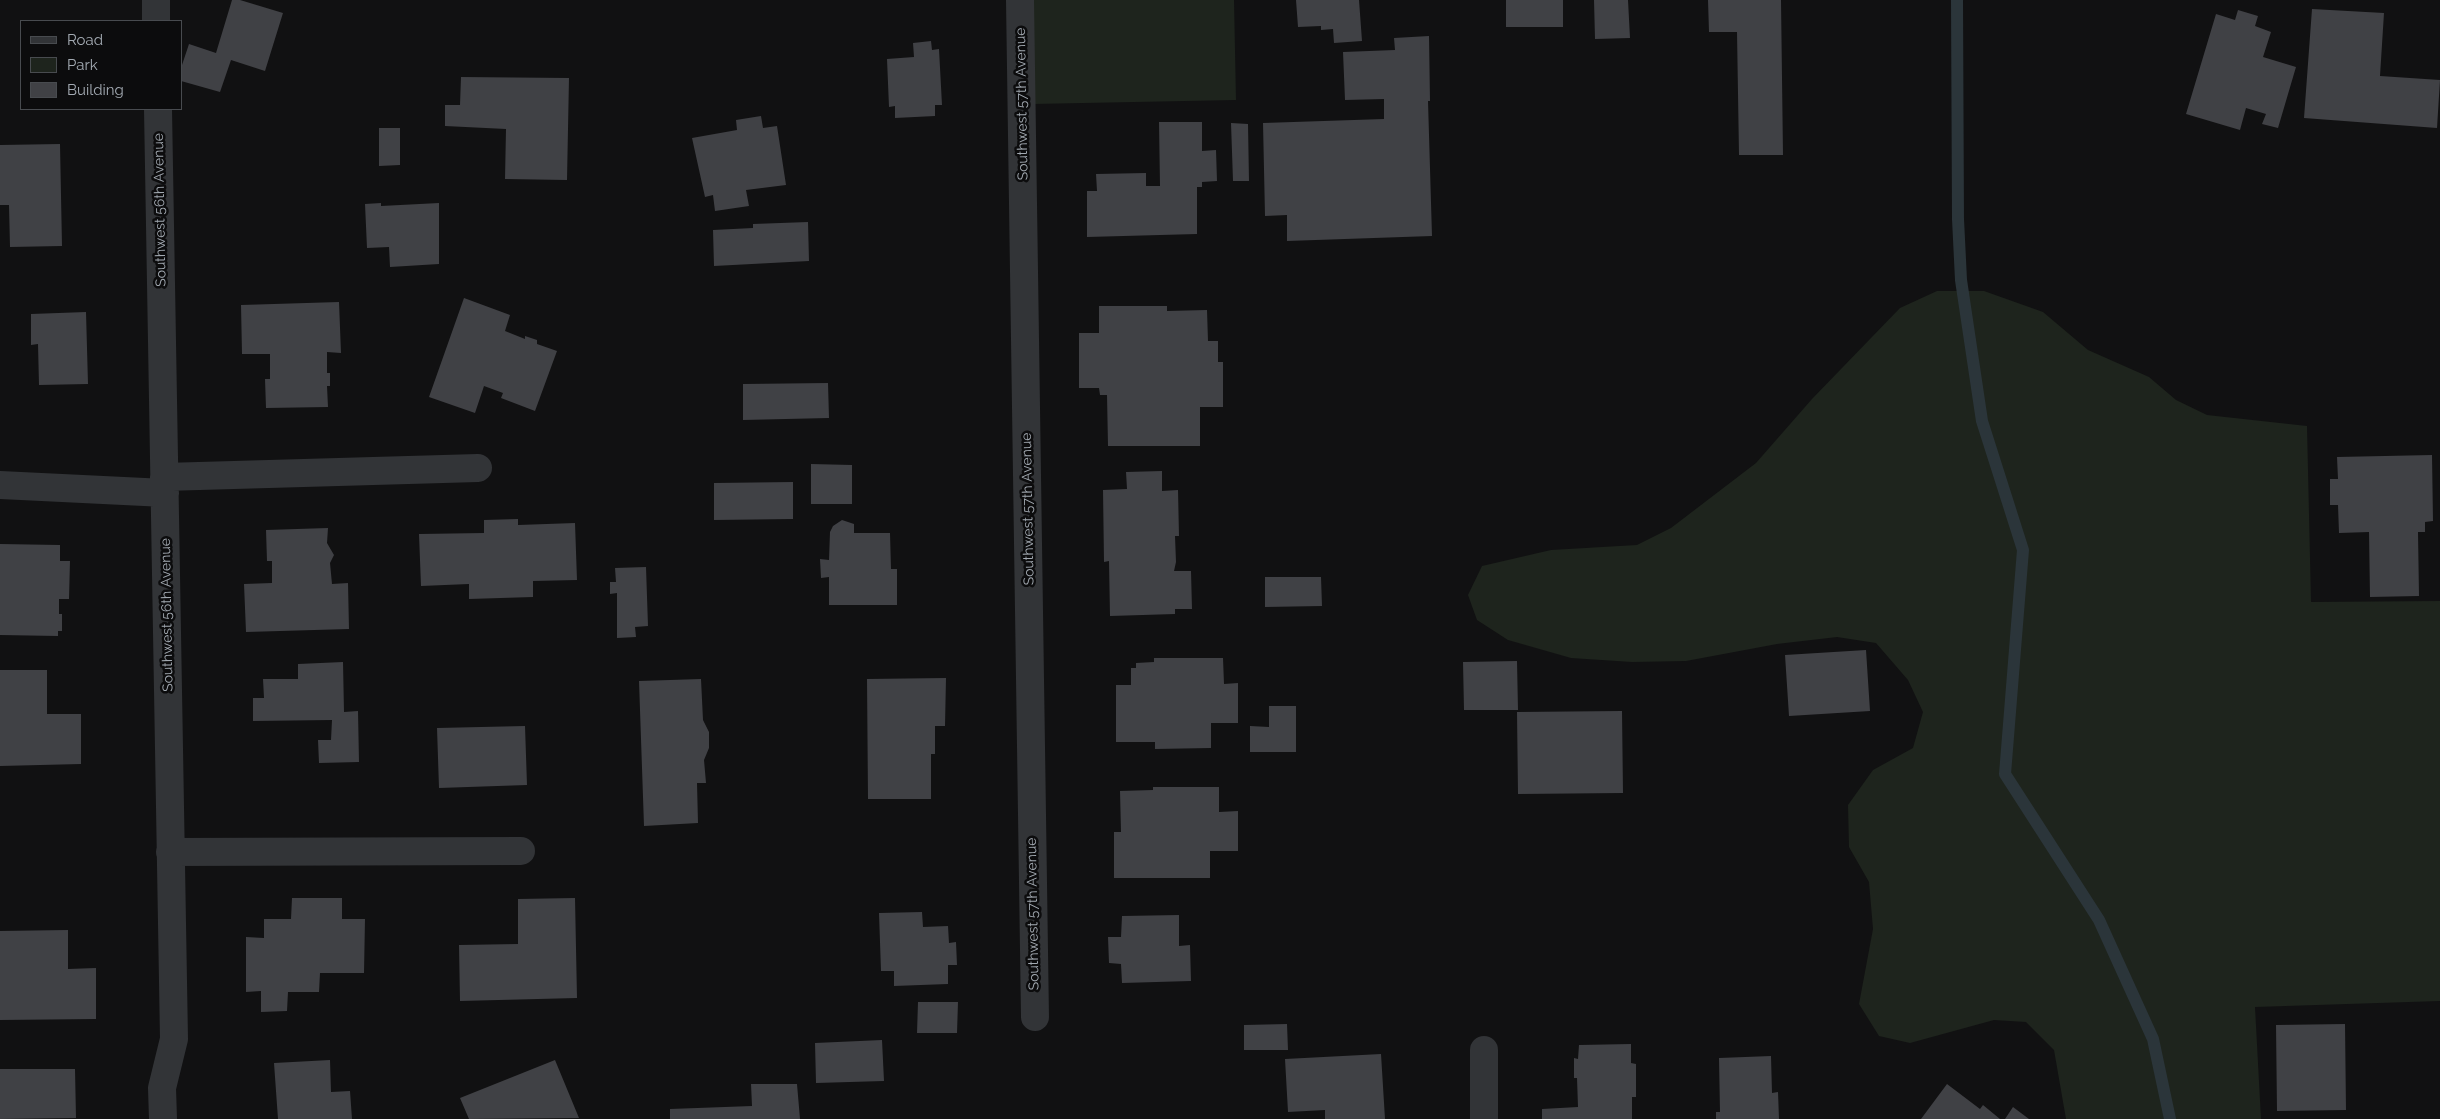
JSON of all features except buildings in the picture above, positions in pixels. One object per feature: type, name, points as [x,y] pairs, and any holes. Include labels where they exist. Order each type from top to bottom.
[{"type":"street","points":[[156,0],[156,20]]},
{"type":"street","name":"Southwest 57th Avenue","points":[[1020,0],[1035,1017]]},
{"type":"street","name":"Southwest 56th Avenue","points":[[158,110],[174,1039],[162,1088],[163,1119]]},
{"type":"street","points":[[0,485],[165,485],[478,468]]},
{"type":"street","points":[[170,852],[520,850]]},
{"type":"street","points":[[1484,1050],[1484,1119]]},
{"type":"green space","points":[[1032,0],[1234,0],[1236,100],[1033,104]]},
{"type":"green space","points":[[1937,291],[1984,291],[2043,312],[2088,350],[2149,377],[2176,400],[2207,415],[2307,426],[2311,602],[2440,601],[2440,1001],[2255,1007],[2261,1119],[2066,1119],[2054,1050],[2026,1022],[1994,1020],[1910,1043],[1879,1036],[1859,1004],[1873,929],[1869,882],[1849,847],[1848,805],[1873,770],[1913,748],[1923,712],[1908,680],[1876,643],[1837,637],[1777,644],[1686,661],[1632,662],[1571,658],[1508,640],[1477,620],[1468,595],[1482,566],[1551,550],[1637,545],[1671,528],[1756,463],[1812,399],[1900,308]]},
{"type":"waterway","points":[[1957,0],[1958,219],[1961,280],[1982,421],[2023,550],[2005,774],[2099,920],[2153,1039],[2170,1119]]}]
